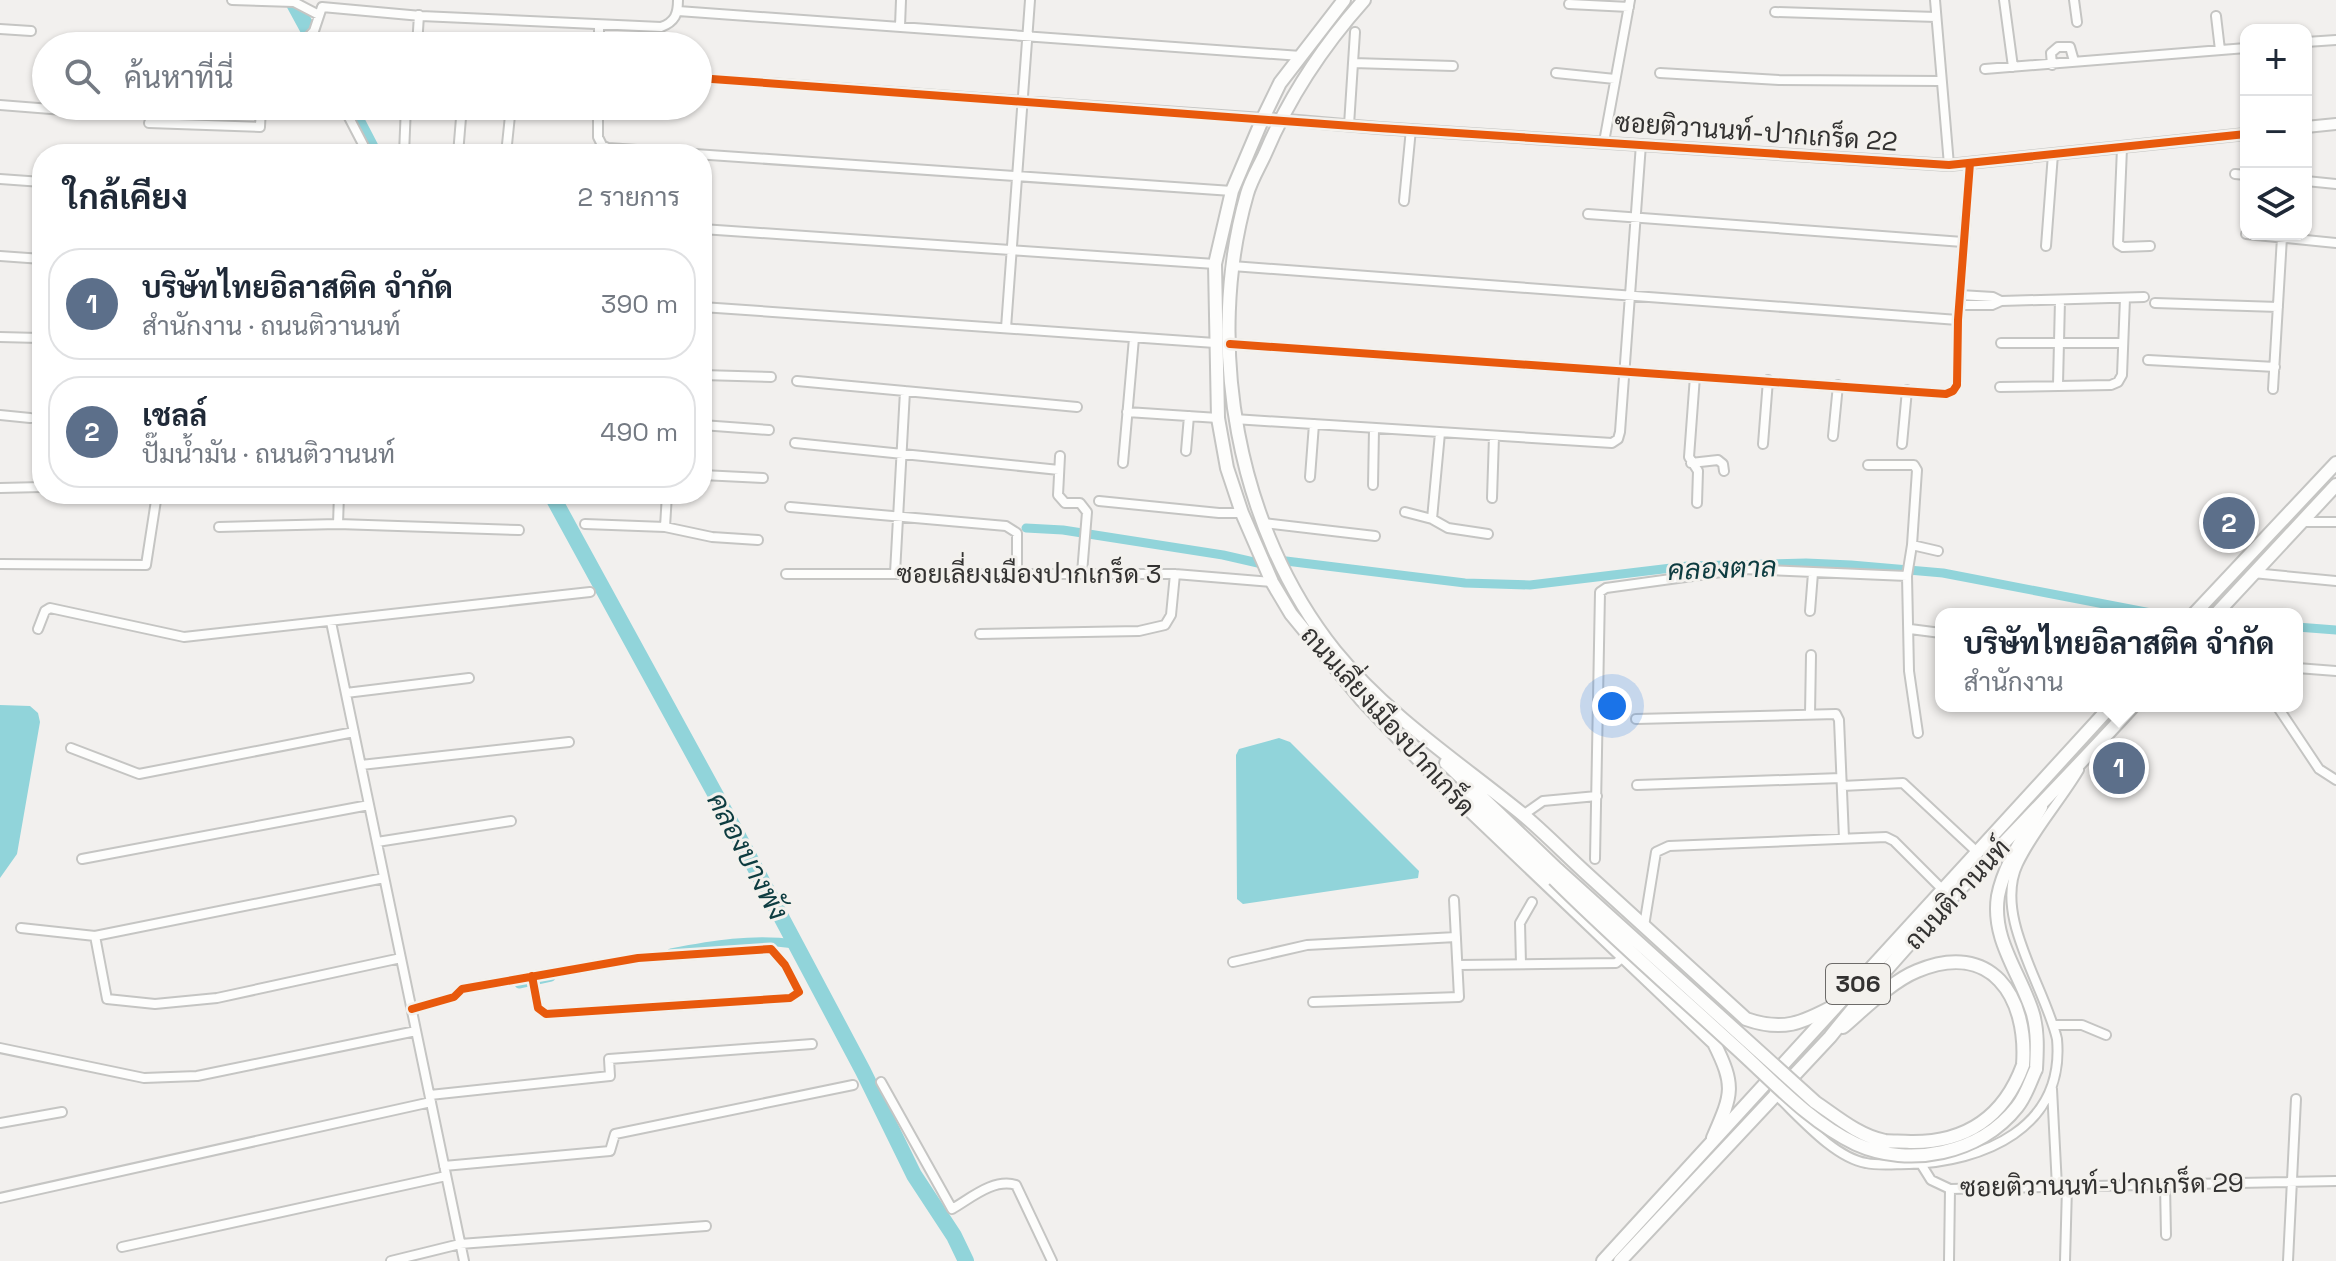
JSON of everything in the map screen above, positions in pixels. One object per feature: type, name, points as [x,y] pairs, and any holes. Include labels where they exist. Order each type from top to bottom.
[{"type":"main road","name":"ถนนเลี่ยงเมืองปากเกร็ด","points":[[1344,0],[1280,83],[1232,191],[1215,264],[1218,418],[1227,468],[1242,513],[1272,582],[1291,614],[1327,661],[1452,795],[1714,1043],[1730,1074],[1729,1099],[1710,1144]]},
{"type":"main road","name":"ถนนเลี่ยงเมืองปากเกร็ด","points":[[1364,0],[1293,94],[1279,119],[1247,192],[1231,266],[1230,344],[1234,419],[1264,523],[1305,610],[1336,652],[1416,732],[1523,815],[1746,1019]]},
{"type":"main road","points":[[2200,608],[2336,463]]},
{"type":"main road","points":[[2221,608],[2336,485]]},
{"type":"main road","name":"ถนนติวานนท์","points":[[1603,1261],[2105,712]]},
{"type":"main road","name":"ถนนติวานนท์","points":[[1620,1261],[2128,712]]},
{"type":"main road","points":[[1416,732],[1556,874]]},
{"type":"main road","points":[[1409,750],[1556,874],[1815,1102],[1860,1132],[1886,1141],[1934,1141],[1975,1127],[1993,1115],[2029,1067],[2037,1043],[2033,1015],[2005,953],[1997,908],[2006,872],[2045,800]]},
{"type":"main road","points":[[1830,1037],[1915,971],[1939,963],[1968,964],[1995,976],[2014,1000],[2024,1030],[2029,1067]]},
{"type":"main road","points":[[1707,1038],[1728,1044],[1741,1040],[1747,1027],[1746,1019],[1783,1026],[1803,1023],[1842,1002]]},
{"type":"street","points":[[232,0],[291,1],[319,15]]},
{"type":"street","points":[[314,32],[322,7],[661,27],[669,24],[678,11],[678,0]]},
{"type":"street","points":[[900,26],[901,0]]},
{"type":"street","points":[[1006,328],[1030,0]]},
{"type":"street","points":[[1935,0],[1949,165]]},
{"type":"street","points":[[2004,0],[2013,67]]},
{"type":"street","points":[[2074,0],[2077,22]]},
{"type":"street","points":[[1569,4],[1629,3],[1604,142]]},
{"type":"street","points":[[678,11],[1302,56]]},
{"type":"street","points":[[1775,12],[1936,17]]},
{"type":"street","points":[[418,32],[419,15]]},
{"type":"street","points":[[2216,16],[2220,50]]},
{"type":"street","points":[[599,25],[599,32]]},
{"type":"street","points":[[0,29],[31,31]]},
{"type":"street","points":[[1349,125],[1355,32]]},
{"type":"street","points":[[2312,42],[2336,40]]},
{"type":"street","points":[[2052,65],[2051,53],[2058,47],[2070,47],[2074,61]]},
{"type":"street","points":[[1985,69],[2240,48]]},
{"type":"street","points":[[1353,63],[1453,66]]},
{"type":"street","points":[[1556,73],[1615,79]]},
{"type":"street","points":[[1660,73],[1779,80],[1940,81]]},
{"type":"street","points":[[712,79],[1263,118]]},
{"type":"street","points":[[0,105],[32,108]]},
{"type":"street","name":"ซอยติวานนท์-ปากเกร็ด 22","points":[[1263,118],[1949,165],[2240,135]]},
{"type":"street","points":[[149,123],[260,127],[260,120]]},
{"type":"street","points":[[350,120],[363,144]]},
{"type":"street","points":[[404,144],[405,120]]},
{"type":"street","points":[[459,144],[461,120]]},
{"type":"street","points":[[507,144],[510,120]]},
{"type":"street","points":[[598,120],[598,137],[602,144]]},
{"type":"street","points":[[2312,126],[2336,124]]},
{"type":"street","points":[[1404,201],[1411,129]]},
{"type":"street","points":[[1234,419],[1612,443],[1618,439],[1626,371],[1641,144]]},
{"type":"street","points":[[2122,148],[2118,244],[2123,247],[2150,246]]},
{"type":"street","points":[[2046,246],[2053,154]]},
{"type":"street","points":[[712,155],[1232,191]]},
{"type":"street","points":[[1230,344],[1946,394],[1957,385],[1958,320],[1970,163]]},
{"type":"street","points":[[2235,174],[2240,174]]},
{"type":"street","points":[[0,179],[32,181]]},
{"type":"street","points":[[2312,182],[2336,184]]},
{"type":"street","points":[[1588,214],[1963,242]]},
{"type":"street","points":[[712,230],[1215,264]]},
{"type":"street","points":[[2273,389],[2278,307],[2286,240]]},
{"type":"street","points":[[2312,240],[2336,243]]},
{"type":"street","points":[[0,256],[32,258]]},
{"type":"street","points":[[1231,266],[1958,320]]},
{"type":"street","points":[[1960,295],[1993,297],[2001,301]]},
{"type":"street","points":[[1959,305],[2144,297]]},
{"type":"street","points":[[2000,387],[2111,385],[2118,382],[2122,375],[2125,298]]},
{"type":"street","points":[[2058,384],[2060,300]]},
{"type":"street","points":[[2155,303],[2278,307]]},
{"type":"street","points":[[712,308],[1215,343]]},
{"type":"street","points":[[0,348],[0,337],[32,338]]},
{"type":"street","points":[[1123,463],[1134,338]]},
{"type":"street","points":[[2001,343],[2123,343]]},
{"type":"street","points":[[2148,360],[2275,367]]},
{"type":"street","points":[[712,375],[771,377]]},
{"type":"street","points":[[1695,376],[1691,463],[1698,471],[1697,503]]},
{"type":"street","points":[[1763,444],[1768,380]]},
{"type":"street","points":[[797,381],[1077,407]]},
{"type":"street","points":[[1833,436],[1838,385]]},
{"type":"street","points":[[1902,444],[1907,390]]},
{"type":"street","points":[[895,573],[905,391]]},
{"type":"street","points":[[1127,412],[1218,418]]},
{"type":"street","points":[[0,415],[30,418]]},
{"type":"street","points":[[1186,451],[1189,416]]},
{"type":"street","points":[[1310,477],[1314,424]]},
{"type":"street","points":[[712,426],[769,430]]},
{"type":"street","points":[[1373,485],[1374,429]]},
{"type":"street","points":[[1432,519],[1440,433]]},
{"type":"street","points":[[1492,498],[1494,436]]},
{"type":"street","points":[[795,443],[1059,470]]},
{"type":"street","points":[[1060,456],[1057,491],[1060,499],[1065,503],[1080,503],[1087,512],[1082,573]]},
{"type":"street","points":[[1691,463],[1718,460],[1723,464],[1724,471]]},
{"type":"street","points":[[1868,465],[1914,465],[1917,470],[1907,574],[1909,671],[1918,733]]},
{"type":"street","points":[[712,475],[763,478]]},
{"type":"street","points":[[0,488],[32,487]]},
{"type":"street","points":[[1099,501],[1242,513]]},
{"type":"street","points":[[0,564],[146,565],[155,504]]},
{"type":"street","points":[[338,524],[339,504]]},
{"type":"street","points":[[665,527],[666,504]]},
{"type":"street","points":[[790,507],[1013,528],[1017,533],[1017,574]]},
{"type":"street","points":[[1405,512],[1432,519],[1448,528],[1488,534]]},
{"type":"street","points":[[2301,522],[2336,522]]},
{"type":"street","points":[[1264,523],[1375,536]]},
{"type":"street","points":[[219,527],[338,524],[519,530]]},
{"type":"street","points":[[585,524],[665,527],[712,537],[758,540]]},
{"type":"street","points":[[1912,545],[1938,551]]},
{"type":"street","points":[[1595,859],[1600,592],[1606,588],[1743,569],[1907,574]]},
{"type":"street","points":[[1810,611],[1813,573]]},
{"type":"street","points":[[2252,573],[2336,581]]},
{"type":"street","name":"ซอยเลี่ยงเมืองปากเกร็ด 3","points":[[786,574],[1175,574],[1272,582]]},
{"type":"street","points":[[980,634],[1139,631],[1165,625],[1171,615],[1175,574]]},
{"type":"street","points":[[38,629],[45,611],[50,608],[184,637],[590,592]]},
{"type":"street","points":[[331,622],[464,1261]]},
{"type":"street","points":[[1910,629],[1935,632]]},
{"type":"street","points":[[1810,714],[1811,655]]},
{"type":"street","points":[[2303,668],[2336,671]]},
{"type":"street","points":[[346,693],[469,678]]},
{"type":"street","points":[[2281,712],[2319,769],[2336,780]]},
{"type":"street","points":[[1636,719],[1836,714],[1839,720],[1844,838]]},
{"type":"street","points":[[71,748],[139,774],[354,732]]},
{"type":"street","points":[[361,765],[569,742]]},
{"type":"street","name":"ซอยติวานนท์-ปากเกร็ด 29","points":[[2088,756],[2029,844],[2010,886],[2013,918],[2054,1025],[2058,1051],[2052,1085],[2034,1118],[1998,1145],[1951,1161],[1921,1164],[1931,1180],[1950,1189],[2336,1181]]},
{"type":"street","points":[[1637,785],[1903,783],[1977,852]]},
{"type":"street","points":[[1523,815],[1543,801],[1597,796]]},
{"type":"street","points":[[82,859],[369,805]]},
{"type":"street","points":[[377,842],[511,821]]},
{"type":"street","points":[[1644,926],[1656,852],[1662,848],[1890,838],[1942,889]]},
{"type":"street","points":[[21,928],[95,936],[384,878]]},
{"type":"street","points":[[1313,1002],[1457,998],[1460,994],[1454,900]]},
{"type":"street","points":[[1521,964],[1520,923],[1532,902]]},
{"type":"street","points":[[95,936],[107,999],[155,1004],[217,998],[401,958]]},
{"type":"street","points":[[1233,962],[1307,945],[1456,937]]},
{"type":"street","points":[[412,1009],[454,997],[462,989],[532,976],[638,958],[771,949],[785,965],[799,992],[790,998],[546,1014],[538,1008],[532,976]]},
{"type":"street","points":[[1458,965],[1616,963],[1622,958]]},
{"type":"street","points":[[2054,1025],[2082,1025],[2106,1035]]},
{"type":"street","points":[[0,1048],[144,1078],[197,1076],[416,1031]]},
{"type":"street","points":[[0,1198],[430,1098],[610,1076],[609,1059],[812,1044]]},
{"type":"street","points":[[881,1082],[952,1209],[993,1185],[1009,1182],[1016,1185],[1052,1261]]},
{"type":"street","points":[[122,1247],[445,1171],[610,1151],[615,1134],[853,1085]]},
{"type":"street","points":[[2052,1085],[2062,1187],[2065,1261]]},
{"type":"street","points":[[1774,1093],[1843,1155],[1866,1163],[1921,1164]]},
{"type":"street","points":[[2288,1261],[2296,1099]]},
{"type":"street","points":[[0,1123],[62,1112]]},
{"type":"street","points":[[2165,1185],[2166,1235]]},
{"type":"street","points":[[1949,1261],[1950,1189]]},
{"type":"street","points":[[391,1261],[460,1244],[706,1226]]},
{"type":"water","points":[[0,705],[30,706],[38,713],[40,722],[17,854],[0,878]]},
{"type":"water","points":[[1279,738],[1290,742],[1419,871],[1418,878],[1243,904],[1237,899],[1236,755],[1239,749]]},
{"type":"waterway","name":"คลองบางพัง","points":[[292,0],[309,32]]},
{"type":"waterway","name":"คลองบางพัง","points":[[356,120],[369,144]]},
{"type":"waterway","name":"คลองบางพัง","points":[[556,504],[736,832],[863,1071],[914,1175],[954,1236],[966,1261]]},
{"type":"waterway","name":"คลองตาล","points":[[1026,528],[1063,530],[1258,563]]},
{"type":"waterway","name":"คลองตาล","points":[[1286,561],[1465,583],[1530,585],[1688,566],[1851,565],[1943,573],[2125,608]]},
{"type":"waterway","name":"คลองตาล","points":[[2303,627],[2336,630]]},
{"type":"waterway","points":[[671,953],[748,942],[795,944]]},
{"type":"waterway","points":[[519,984],[551,977]]},
{"type":"cycle path","points":[[712,79],[1379,128],[1949,165],[2240,135]]},
{"type":"cycle path","points":[[1230,344],[1946,394],[1957,385],[1958,320],[1970,163]]},
{"type":"cycle path","points":[[412,1009],[454,997],[462,989],[638,958],[771,949],[785,965],[799,992],[790,998],[546,1014],[538,1008],[532,976]]},
{"type":"place","name":"เชลล์","points":[[2229,523]]},
{"type":"place","name":"บริษัทไทยอิลาสติค จำกัด","points":[[2119,768]]}]
